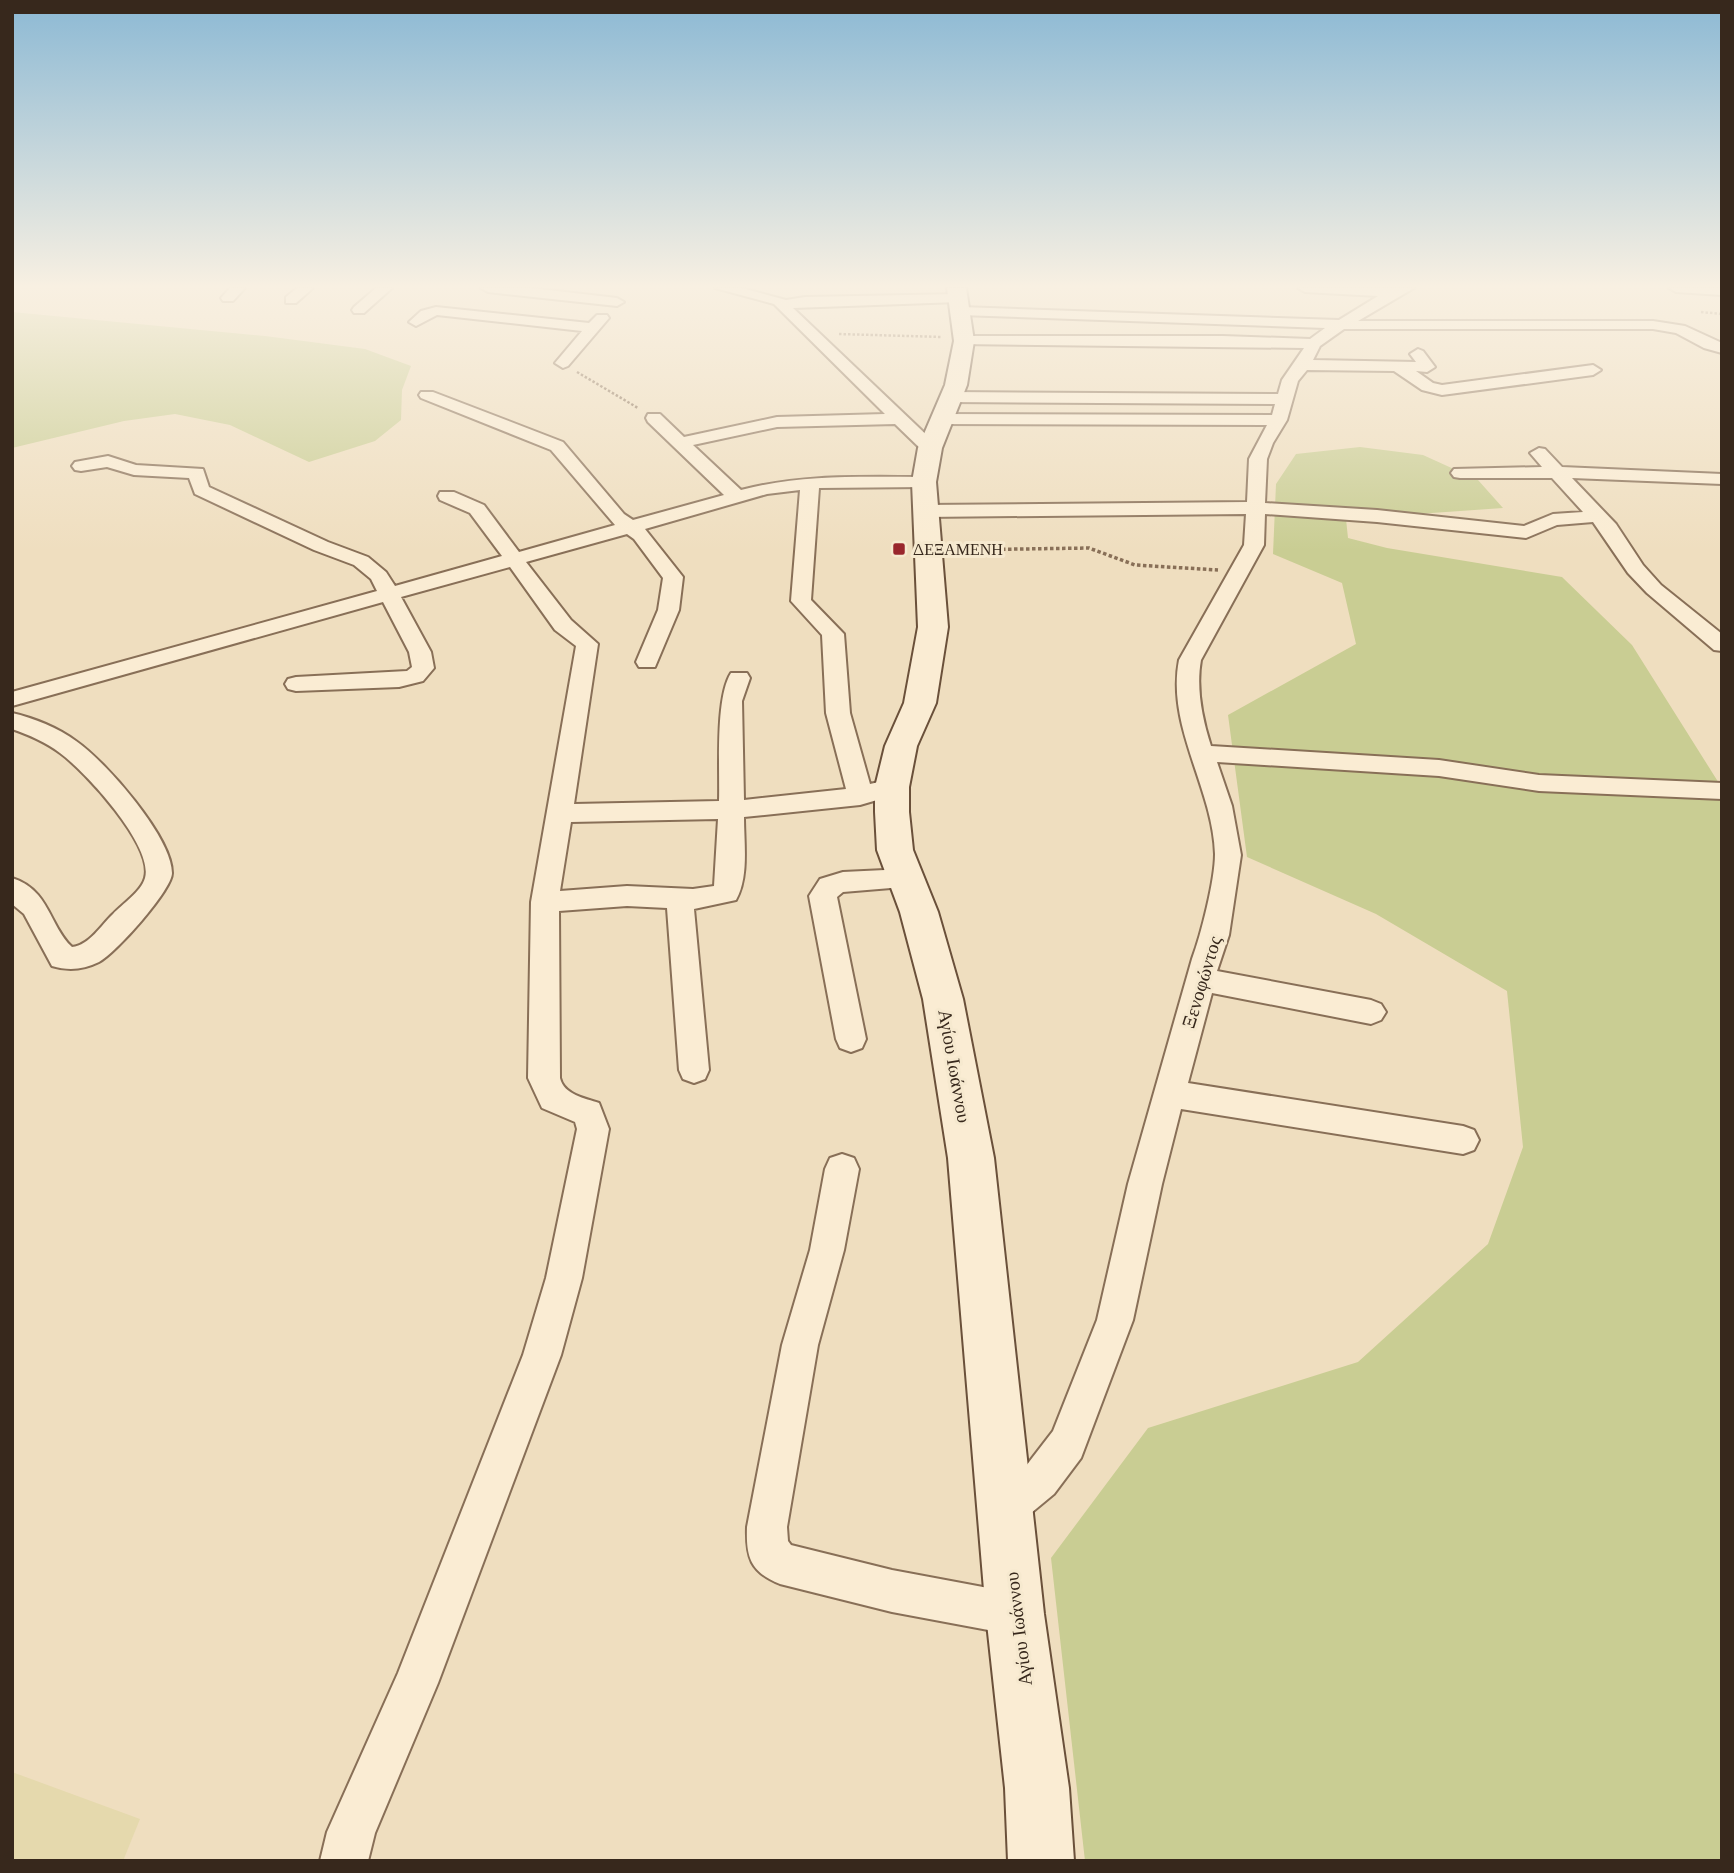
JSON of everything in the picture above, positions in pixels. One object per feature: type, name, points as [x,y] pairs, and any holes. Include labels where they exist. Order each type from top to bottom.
[{"type":"street","points":[[855,375],[901,419],[933,467],[1257,509],[1365,515],[1527,532],[1553,520],[1597,516]]},
{"type":"street","name":"Αγίου Ιωάννου","points":[[950,375],[933,467],[933,627],[920,703],[901,746],[876,791],[919,912],[943,999],[971,1157],[1015,1614],[1037,1788],[1041,1861]]},
{"type":"street","name":"Ξενοφώντος","points":[[1005,1509],[1041,1480],[1067,1444],[1115,1321],[1130,1245],[1215,935],[1228,855],[1219,806],[1197,738],[1187,676],[1190,660],[1254,545],[1258,458],[1279,420],[1290,380],[1294,375]]},
{"type":"street","points":[[1411,375],[1428,387],[1441,390],[1552,375]]},
{"type":"street","points":[[427,395],[557,446],[617,518],[641,535],[658,561],[673,577],[670,610],[647,662]]},
{"type":"street","points":[[933,467],[1077,398],[1285,399]]},
{"type":"street","points":[[1077,398],[1082,419]]},
{"type":"street","points":[[654,418],[737,497]]},
{"type":"street","points":[[680,443],[777,422],[901,419]]},
{"type":"street","points":[[12,699],[766,489],[933,467],[1082,419],[1279,420]]},
{"type":"street","points":[[1539,453],[1609,528],[1635,569],[1654,589],[1722,645]]},
{"type":"street","points":[[80,466],[108,461],[134,470],[197,473],[201,490],[321,546],[361,561],[379,576],[420,653],[423,668],[415,677],[399,680],[296,684]]},
{"type":"street","points":[[1460,473],[1654,473],[1722,479]]},
{"type":"street","points":[[560,813],[815,803],[876,791],[853,762],[838,713],[833,634],[801,601],[810,483]]},
{"type":"street","points":[[344,1861],[351,1832],[416,1683],[542,1355],[564,1279],[593,1129],[588,1113],[552,1099],[546,1093],[544,1078],[545,902],[587,644],[563,625],[477,509],[447,496]]},
{"type":"street","points":[[545,902],[635,896],[662,896],[680,901],[712,898],[726,893],[730,876],[731,701],[739,678]]},
{"type":"street","points":[[12,720],[70,748],[94,772],[133,815],[159,859],[160,876],[152,889],[94,951],[78,960],[62,958],[34,906],[12,888]]},
{"type":"street","points":[[1204,753],[1439,768],[1539,783],[1722,791]]},
{"type":"street","points":[[850,1039],[823,896],[830,886],[843,882],[906,879]]},
{"type":"street","points":[[680,901],[694,1070]]},
{"type":"street","points":[[1201,979],[1371,1012]]},
{"type":"street","points":[[1170,1094],[1462,1140]]},
{"type":"street","points":[[842,1169],[827,1250],[800,1345],[767,1527],[767,1550],[780,1563],[892,1591],[1015,1614]]},
{"type":"path","points":[[584,375],[654,418]]},
{"type":"path","points":[[933,467],[955,550],[1088,548],[1135,565],[1240,571]]},
{"type":"shaded area","points":[[12,1772],[140,1819],[123,1861],[12,1861]]},
{"type":"green space","points":[[12,375],[407,375],[402,390],[401,420],[375,441],[309,462],[230,425],[175,414],[124,421],[12,448]]},
{"type":"green space","points":[[1360,447],[1423,455],[1478,480],[1503,508],[1346,519],[1348,538],[1387,548],[1562,577],[1632,645],[1722,788],[1722,1861],[1085,1861],[1051,1558],[1148,1428],[1358,1362],[1488,1244],[1523,1147],[1507,991],[1376,914],[1247,857],[1228,715],[1356,644],[1342,583],[1273,554],[1276,484],[1296,454]]},
{"type":"place","name":"ΔΕΞΑΜΕΝΗ","points":[[899,549]]}]
